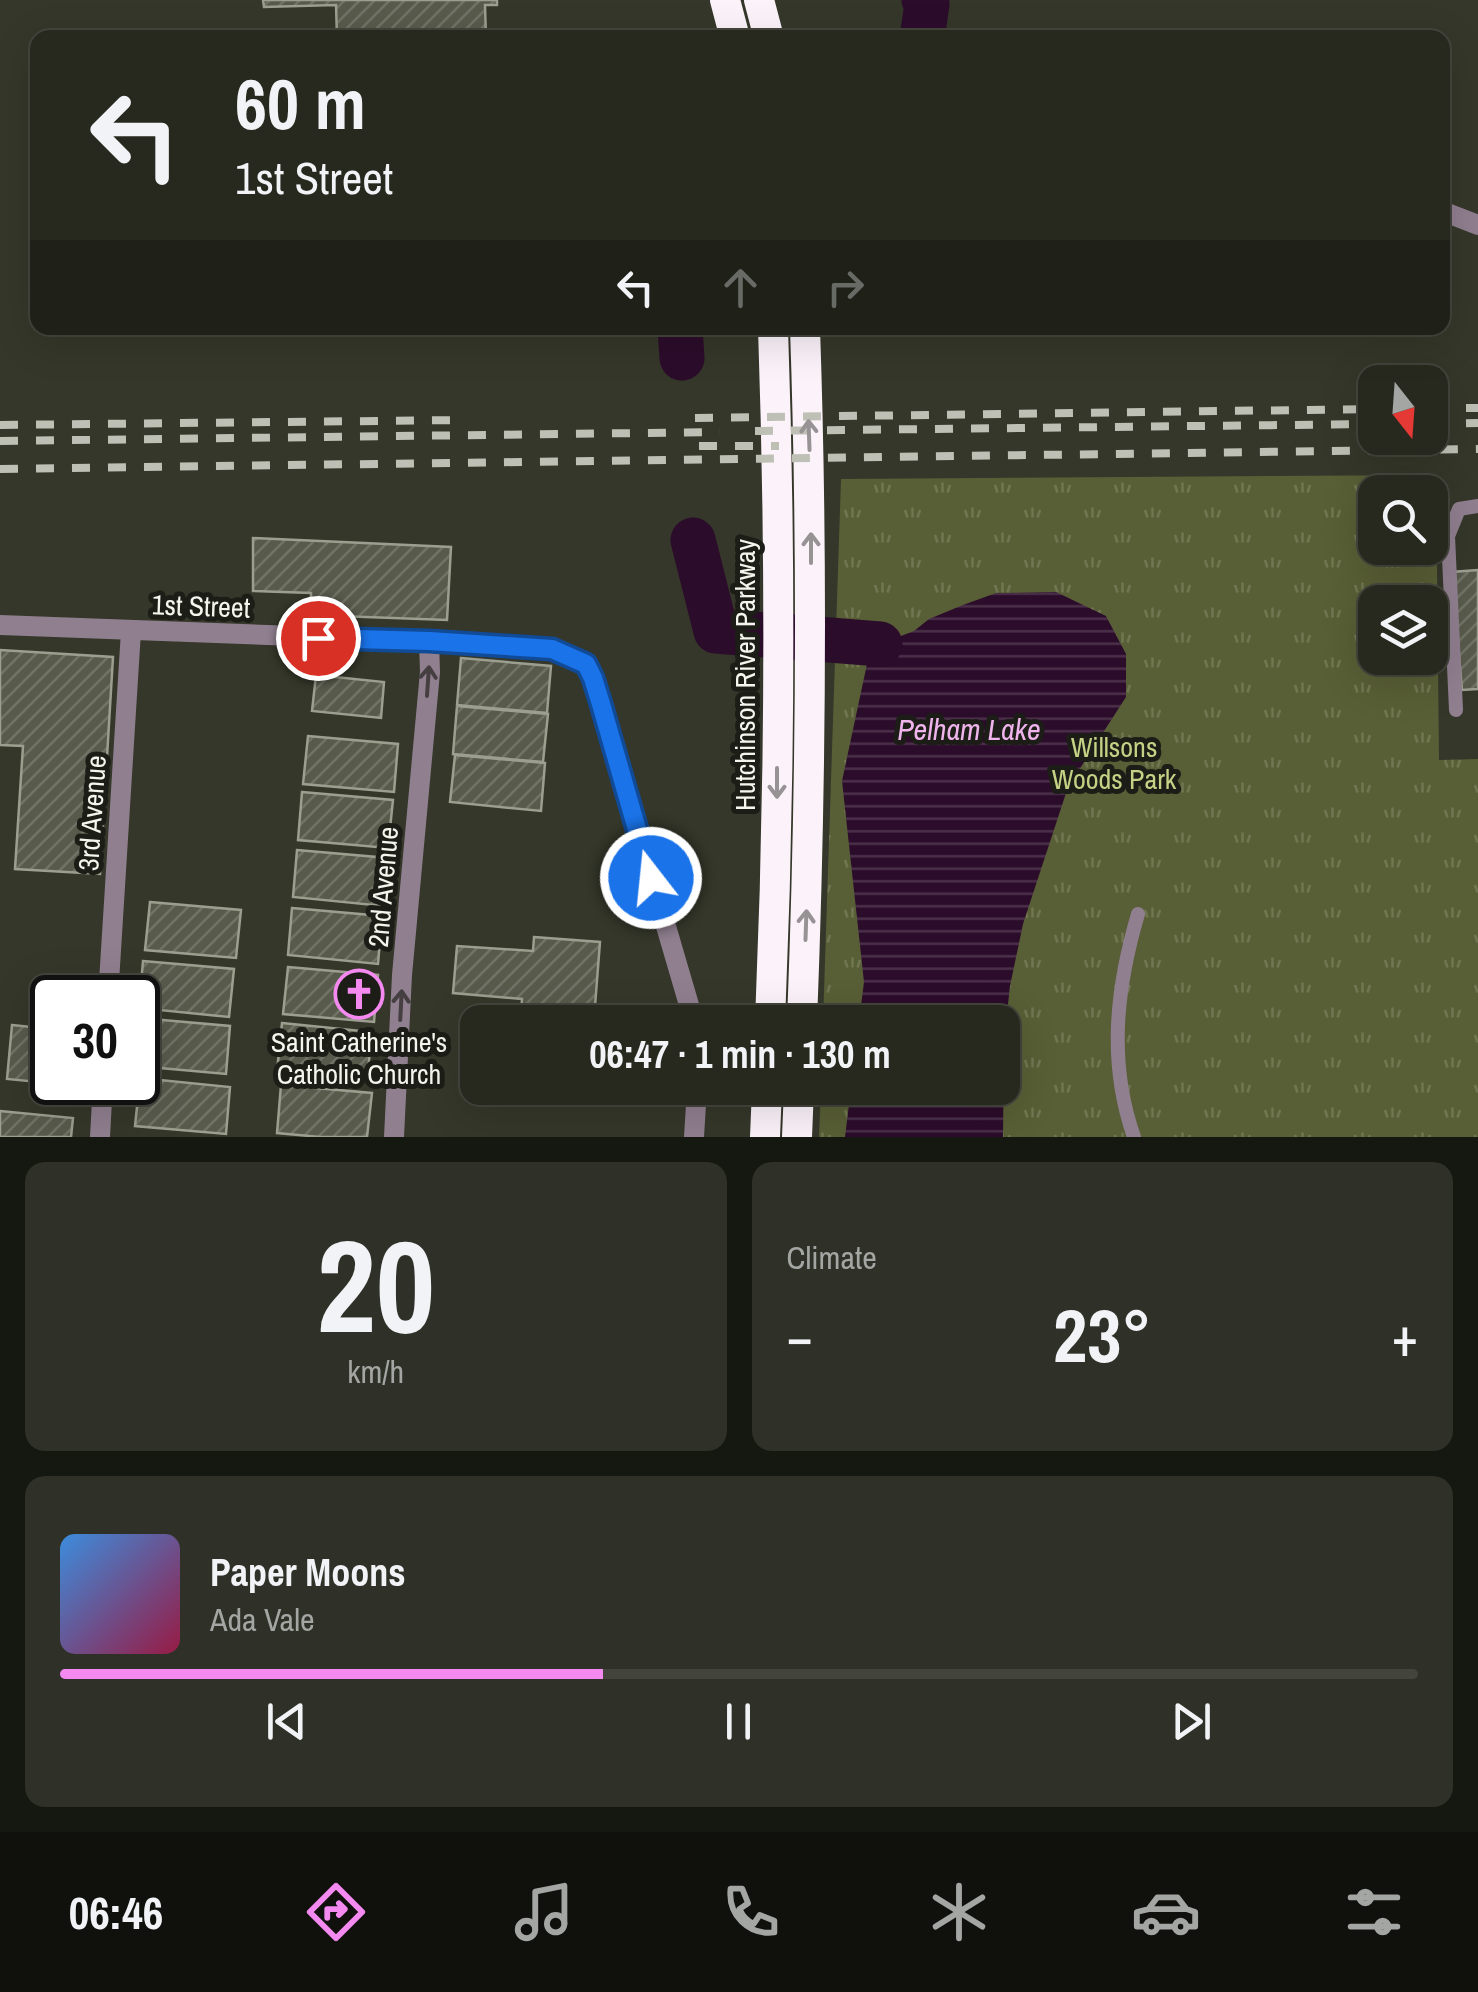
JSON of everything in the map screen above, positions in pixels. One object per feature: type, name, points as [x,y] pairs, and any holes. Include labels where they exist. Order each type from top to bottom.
[{"type":"highway","points":[[725,0],[733,30]]},
{"type":"highway","points":[[759,0],[767,30]]},
{"type":"highway","name":"Hutchinson River Parkway","points":[[771,1005],[776,878],[778,596],[774,335]]},
{"type":"highway","points":[[803,1005],[811,600],[806,335]]},
{"type":"highway","points":[[764,1137],[766,1105]]},
{"type":"highway","points":[[796,1137],[798,1105]]},
{"type":"street","points":[[1450,215],[1478,225]]},
{"type":"street","name":"1st Street","points":[[0,624],[552,649],[586,664],[689,1005]]},
{"type":"street","name":"3rd Avenue","points":[[109,975],[131,632]]},
{"type":"street","name":"2nd Avenue","points":[[394,1137],[402,975],[429,641]]},
{"type":"street","points":[[100,1137],[102,1105]]},
{"type":"street","points":[[694,1137],[696,1105]]},
{"type":"lane","points":[[1456,710],[1448,536],[1459,509],[1478,506]]},
{"type":"lane","points":[[1134,1137],[1123,1104],[1118,1069],[1118,1015],[1127,950],[1138,914]]},
{"type":"green space","name":"Willsons Woods Park","points":[[1358,476],[1358,565],[1437,565],[1437,585],[1358,585],[1358,675],[1438,675],[1439,760],[1478,759],[1478,1137],[819,1137],[820,1105],[1020,1105],[1020,1005],[824,1005],[841,479]]},
{"type":"water","name":"Pelham Lake","points":[[1056,592],[1106,616],[1126,654],[1126,697],[1068,787],[1023,924],[1008,1005],[861,1005],[864,982],[842,781],[867,664],[880,644],[914,631],[929,619],[996,593]]},
{"type":"water","name":"Pelham Lake","points":[[849,1105],[1003,1105],[1003,1137],[845,1137]]},
{"type":"building","points":[[263,0],[497,0],[497,5],[485,5],[486,30],[337,30],[336,5],[264,7]]},
{"type":"building","points":[[253,538],[451,547],[447,620],[311,615],[311,593],[253,591]]},
{"type":"building","points":[[1478,570],[1478,689],[1462,690],[1452,572]]},
{"type":"building","points":[[0,650],[113,657],[100,874],[15,869],[23,746],[0,745]]},
{"type":"building","points":[[461,658],[551,666],[547,713],[457,705]]},
{"type":"building","points":[[316,675],[384,682],[381,718],[312,711]]},
{"type":"building","points":[[457,706],[548,714],[543,762],[453,754]]},
{"type":"building","points":[[308,736],[398,744],[394,792],[303,784]]},
{"type":"building","points":[[455,755],[545,763],[541,811],[450,802]]},
{"type":"building","points":[[302,792],[393,800],[388,848],[298,840]]},
{"type":"building","points":[[297,850],[388,858],[383,906],[293,897]]},
{"type":"building","points":[[150,902],[241,910],[236,958],[145,950]]},
{"type":"building","points":[[292,908],[382,916],[378,964],[288,955]]},
{"type":"building","points":[[534,937],[600,942],[595,1005],[522,1005],[522,999],[453,993],[457,946],[533,951]]},
{"type":"building","points":[[143,961],[234,969],[229,1017],[160,1010],[160,975],[142,975]]},
{"type":"building","points":[[288,967],[378,975],[374,1022],[283,1014]]},
{"type":"building","points":[[160,1020],[230,1026],[226,1074],[160,1068]]},
{"type":"building","points":[[282,1023],[372,1032],[367,1079],[277,1071]]},
{"type":"building","points":[[12,1025],[30,1027],[30,1081],[7,1079]]},
{"type":"building","points":[[160,1080],[230,1087],[226,1134],[135,1126],[137,1105],[160,1105]]},
{"type":"building","points":[[281,1085],[372,1093],[367,1137],[277,1133]]},
{"type":"building","points":[[0,1111],[73,1118],[71,1137],[0,1137]]},
{"type":"waterway","points":[[923,30],[927,4],[924,0]]},
{"type":"waterway","points":[[680,335],[682,358]]},
{"type":"waterway","points":[[693,540],[716,631],[880,644]]},
{"type":"railway","points":[[1448,408],[1478,408]]},
{"type":"railway","points":[[695,418],[1358,409]]},
{"type":"railway","points":[[0,425],[465,420]]},
{"type":"railway","points":[[1448,424],[1478,423]]},
{"type":"railway","points":[[755,431],[1358,424]]},
{"type":"railway","points":[[0,441],[720,432]]},
{"type":"railway","points":[[699,446],[779,446]]},
{"type":"railway","points":[[0,469],[1478,449]]},
{"type":"place","name":"Saint Catherine's Catholic Church","points":[[359,994]]},
{"type":"route","points":[[318,638],[552,649],[586,664],[651,878]]}]
